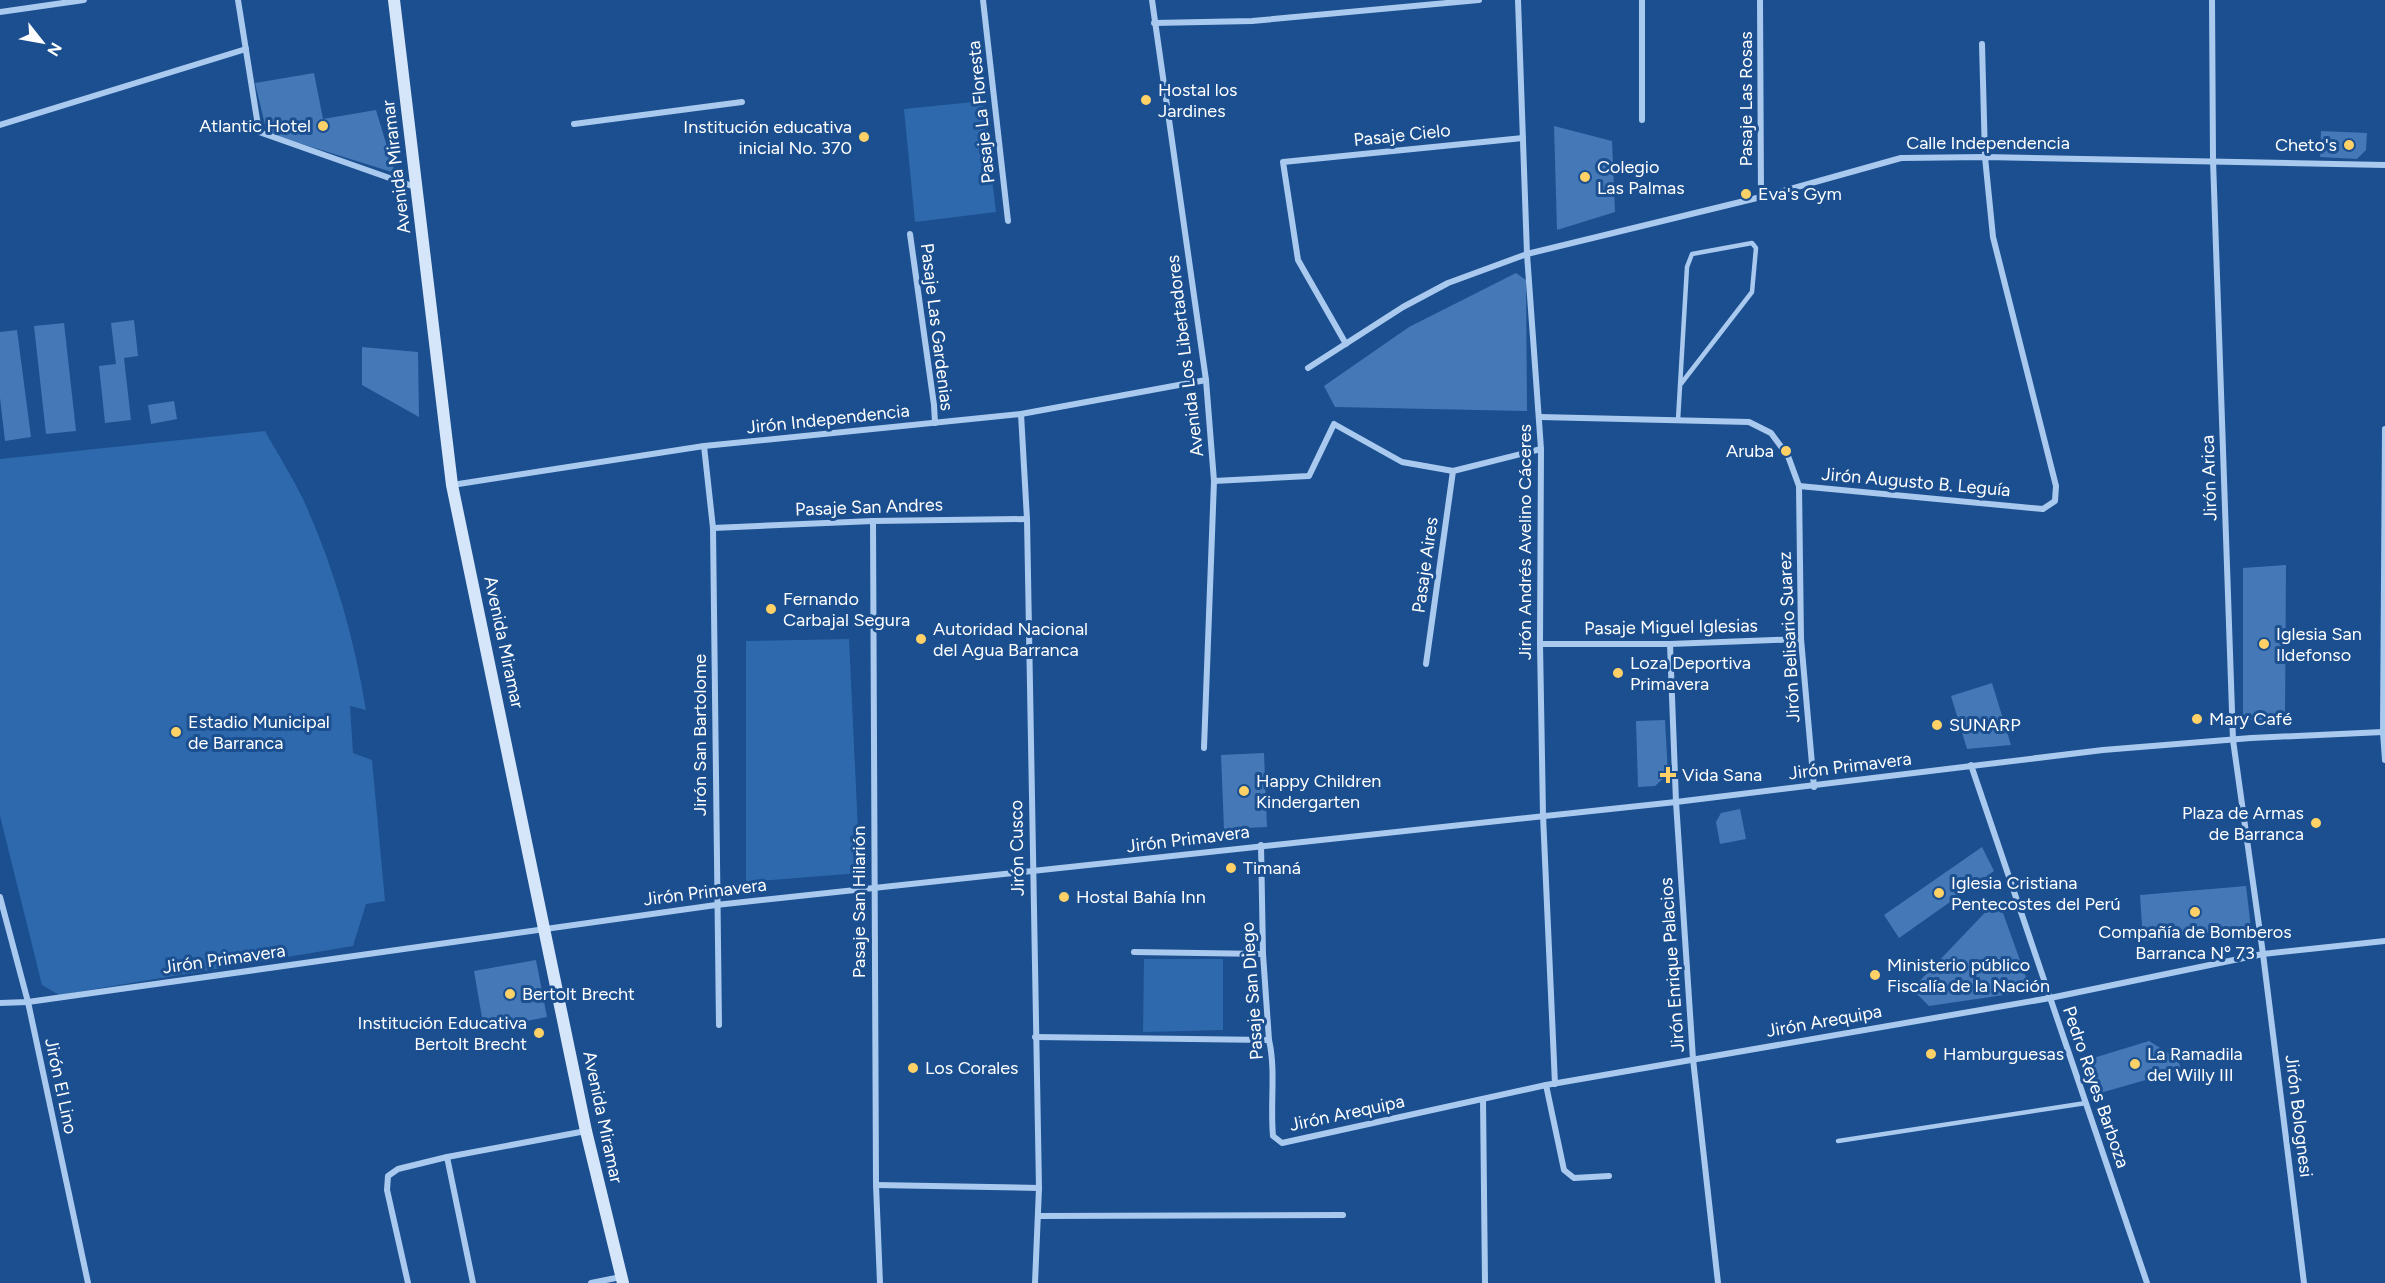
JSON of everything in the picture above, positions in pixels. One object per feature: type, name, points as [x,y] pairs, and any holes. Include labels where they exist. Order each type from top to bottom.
[{"type":"street","points":[[0,12],[84,0]]},
{"type":"street","points":[[238,0],[259,132],[416,188]]},
{"type":"street","name":"Avenida Miramar","points":[[394,0],[452,485],[586,1131],[622,1280]]},
{"type":"street","name":"Pasaje La Floresta","points":[[983,0],[1008,221]]},
{"type":"street","name":"Avenida Los Libertadores","points":[[1152,0],[1206,380],[1214,481],[1204,748]]},
{"type":"street","points":[[1154,23],[1252,21],[1479,0]]},
{"type":"street","name":"Jirón Andrés Avelino Cáceres","points":[[1518,0],[1527,254],[1540,417],[1543,815],[1555,1084]]},
{"type":"street","points":[[1642,0],[1642,120]]},
{"type":"street","name":"Pasaje Las Rosas","points":[[1760,0],[1761,197]]},
{"type":"street","name":"Jirón Arica","points":[[2212,0],[2213,160],[2233,740],[2263,954]]},
{"type":"street","points":[[1982,44],[1985,157]]},
{"type":"street","points":[[0,126],[246,49]]},
{"type":"street","points":[[574,124],[742,102]]},
{"type":"street","name":"Pasaje Cielo","points":[[1346,344],[1298,261],[1283,162],[1523,138]]},
{"type":"street","name":"Jirón Augusto B. Leguía","points":[[1540,417],[1749,422],[1771,433],[1788,456],[1798,486],[2043,509],[2055,501],[2056,486],[1993,237],[1985,157]]},
{"type":"street","name":"Calle Independencia","points":[[1308,368],[1403,307],[1448,283],[1527,254],[1761,197],[1901,158],[2213,160],[2385,165]]},
{"type":"street","name":"Pasaje Las Gardenias","points":[[910,234],[935,423]]},
{"type":"street","name":"Jirón Independencia","points":[[452,485],[704,446],[1020,414],[1206,380]]},
{"type":"street","name":"Jirón Cusco","points":[[1020,414],[1027,519],[1039,1188],[1035,1283]]},
{"type":"street","points":[[1214,481],[1309,476],[1334,424],[1402,462],[1453,471],[1541,449]]},
{"type":"street","points":[[2385,429],[2383,732],[2385,760]]},
{"type":"street","name":"Jirón San Bartolome","points":[[704,446],[713,528],[719,1025]]},
{"type":"street","name":"Pasaje Aires","points":[[1426,664],[1453,471]]},
{"type":"street","name":"Jirón Belisario Suarez","points":[[1798,486],[1801,639],[1814,787]]},
{"type":"street","name":"Pasaje San Andres","points":[[713,528],[873,521],[1027,519]]},
{"type":"street","name":"Pasaje San Hilarión","points":[[873,521],[876,1185],[880,1283]]},
{"type":"street","name":"Pasaje Miguel Iglesias","points":[[1540,644],[1670,644],[1801,639]]},
{"type":"street","name":"Jirón Enrique Palacios","points":[[1670,644],[1693,1059],[1718,1283]]},
{"type":"street","name":"Jirón Primavera","points":[[0,1003],[28,1002],[716,905],[1814,787],[1971,765],[2103,750],[2383,732]]},
{"type":"street","name":"Pedro Reyes Barboza","points":[[1971,765],[2147,1283]]},
{"type":"street","name":"Pasaje San Diego","points":[[1261,845],[1263,954],[1269,1040],[1272,1053],[1273,1136]]},
{"type":"street","name":"Jirón El Lino","points":[[0,897],[28,1002],[88,1283]]},
{"type":"street","name":"Jirón Arequipa","points":[[1273,1136],[1282,1143],[1546,1085],[2050,998],[2263,954],[2385,941]]},
{"type":"street","points":[[1134,952],[1263,954]]},
{"type":"street","name":"Jirón Bolognesi","points":[[2263,954],[2304,1283]]},
{"type":"street","points":[[1035,1037],[1269,1040]]},
{"type":"street","points":[[1546,1085],[1564,1170],[1574,1178],[1609,1176]]},
{"type":"street","points":[[1483,1099],[1485,1283]]},
{"type":"street","points":[[408,1283],[387,1190],[388,1176],[398,1169],[447,1157],[586,1131]]},
{"type":"street","points":[[447,1157],[473,1283]]},
{"type":"street","points":[[876,1185],[1039,1188]]},
{"type":"street","points":[[1038,1216],[1343,1215]]},
{"type":"street","points":[[591,1283],[622,1280]]},
{"type":"lane","points":[[1678,420],[1680,385],[1689,260],[1692,254],[1752,243],[1756,248],[1752,292],[1680,385]]},
{"type":"lane","points":[[1838,1141],[2086,1103]]},
{"type":"shaded area","points":[[983,101],[996,212],[915,222],[904,109]]},
{"type":"shaded area","name":"Estadio Municipal de Barranca","points":[[265,431],[299,490],[314,525],[349,629],[366,710],[350,706],[353,753],[372,760],[385,901],[366,904],[353,946],[59,995],[42,985],[0,816],[0,459]]},
{"type":"shaded area","points":[[849,639],[860,873],[746,882],[746,641]]},
{"type":"shaded area","points":[[1144,959],[1223,959],[1223,1030],[1143,1032]]},
{"type":"building","name":"Atlantic Hotel","points":[[314,73],[323,119],[376,110],[395,173],[267,133],[255,83]]},
{"type":"building","name":"Colegio Las Palmas","points":[[1554,126],[1612,141],[1615,212],[1557,230]]},
{"type":"building","points":[[2321,131],[2367,133],[2366,150],[2357,159],[2320,157]]},
{"type":"building","points":[[1516,273],[1526,280],[1527,411],[1335,407],[1324,386],[1409,327]]},
{"type":"building","points":[[134,320],[138,356],[124,358],[131,420],[105,423],[99,366],[116,364],[111,323]]},
{"type":"building","points":[[64,323],[76,431],[46,434],[34,326]]},
{"type":"building","points":[[17,330],[31,437],[5,441],[0,398],[0,332]]},
{"type":"building","points":[[362,347],[418,352],[419,417],[362,385]]},
{"type":"building","points":[[174,401],[177,419],[151,424],[148,405]]},
{"type":"building","name":"Iglesia San Ildefonso","points":[[2286,565],[2285,720],[2243,720],[2243,568]]},
{"type":"building","points":[[1992,683],[2011,745],[1967,749],[1951,696]]},
{"type":"building","points":[[1665,720],[1668,774],[1655,786],[1638,787],[1636,721]]},
{"type":"building","name":"Happy Children Kindergarten","points":[[1264,753],[1267,827],[1224,829],[1221,755]]},
{"type":"building","points":[[1740,809],[1746,839],[1720,844],[1716,822],[1721,813]]},
{"type":"building","name":"Iglesia Cristiana Pentecostes del Perú","points":[[1982,847],[1994,871],[1899,938],[1884,915]]},
{"type":"building","name":"Compañía de Bomberos Barranca Nº 73","points":[[2246,886],[2251,928],[2143,941],[2140,895]]},
{"type":"building","points":[[1998,899],[2031,991],[1929,1006],[1912,989]]},
{"type":"building","name":"Bertolt Brecht","points":[[536,960],[547,1017],[484,1029],[474,971]]},
{"type":"building","name":"La Ramadila del Willy III","points":[[2149,1041],[2178,1059],[2181,1070],[2100,1093],[2090,1059]]},
{"type":"place","name":"Hostal los Jardines","points":[[1146,100]]},
{"type":"place","name":"Atlantic Hotel","points":[[323,126]]},
{"type":"place","name":"Institución educativa inicial No. 370","points":[[864,137]]},
{"type":"place","name":"Cheto's","points":[[2349,145]]},
{"type":"place","name":"Colegio Las Palmas","points":[[1585,177]]},
{"type":"place","name":"Eva's Gym","points":[[1746,194]]},
{"type":"place","name":"Aruba","points":[[1786,451]]},
{"type":"place","name":"Fernando Carbajal Segura","points":[[771,609]]},
{"type":"place","name":"Autoridad Nacional del Agua Barranca","points":[[921,639]]},
{"type":"place","name":"Iglesia San Ildefonso","points":[[2264,644]]},
{"type":"place","name":"Loza Deportiva Primavera","points":[[1618,673]]},
{"type":"place","name":"Mary Café","points":[[2197,719]]},
{"type":"place","name":"SUNARP","points":[[1937,725]]},
{"type":"place","name":"Estadio Municipal de Barranca","points":[[176,732]]},
{"type":"place","name":"Vida Sana","points":[[1668,775]]},
{"type":"place","name":"Happy Children Kindergarten","points":[[1244,791]]},
{"type":"place","name":"Plaza de Armas de Barranca","points":[[2316,823]]},
{"type":"place","name":"Timaná","points":[[1231,868]]},
{"type":"place","name":"Iglesia Cristiana Pentecostes del Perú","points":[[1939,893]]},
{"type":"place","name":"Hostal Bahía Inn","points":[[1064,897]]},
{"type":"place","name":"Compañía de Bomberos Barranca Nº 73","points":[[2195,912]]},
{"type":"place","name":"Ministerio público Fiscalía de la Nación","points":[[1875,975]]},
{"type":"place","name":"Bertolt Brecht","points":[[510,994]]},
{"type":"place","name":"Institución Educativa Bertolt Brecht","points":[[539,1033]]},
{"type":"place","name":"Hamburguesas","points":[[1931,1054]]},
{"type":"place","name":"La Ramadila del Willy III","points":[[2135,1064]]},
{"type":"place","name":"Los Corales","points":[[913,1068]]}]
